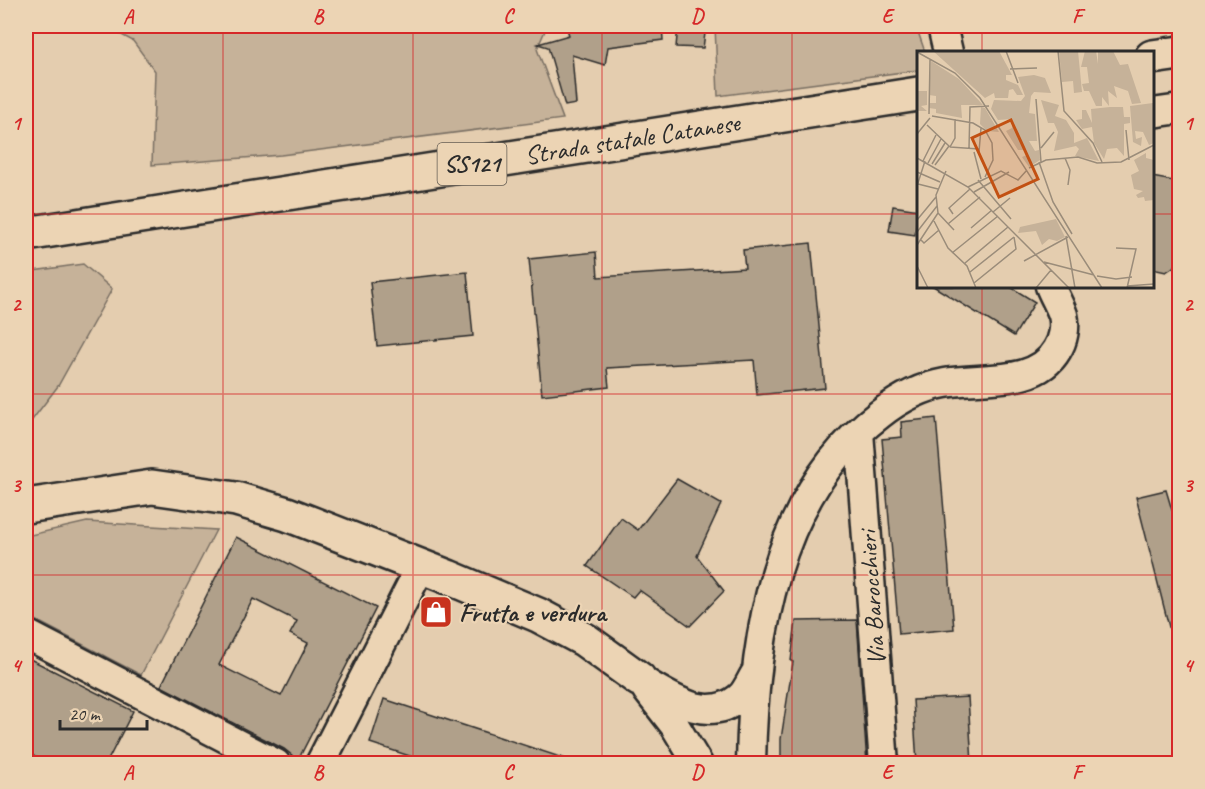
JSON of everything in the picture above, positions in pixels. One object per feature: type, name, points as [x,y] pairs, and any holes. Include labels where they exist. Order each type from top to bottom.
[{"type":"main road","points":[[1154,57],[1179,53]]},
{"type":"main road","name":"Strada statale Catanese","points":[[26,234],[917,94]]},
{"type":"main road","points":[[26,506],[152,487],[236,499],[287,514],[538,615],[585,640],[639,679]]},
{"type":"street","points":[[942,26],[948,51]]},
{"type":"street","points":[[1154,113],[1179,109]]},
{"type":"street","points":[[751,754],[755,674],[780,558],[795,519],[829,467],[859,432],[880,413],[923,390],[944,383],[1021,375],[1038,370],[1052,360],[1063,341],[1063,317],[1051,288]]},
{"type":"street","name":"Via Barocchieri","points":[[859,432],[884,764]]},
{"type":"street","points":[[320,764],[421,566]]},
{"type":"street","points":[[26,634],[243,756],[276,764]]},
{"type":"street","points":[[682,737],[690,720],[709,710],[726,706],[741,697],[755,674]]},
{"type":"street","points":[[639,679],[684,705],[709,710],[738,727],[751,754]]},
{"type":"street","points":[[639,679],[682,737],[698,764]]},
{"type":"shaded area","points":[[105,26],[547,26],[537,49],[563,119],[281,155],[152,165],[155,71],[133,41]]},
{"type":"shaded area","points":[[715,26],[916,26],[925,51],[917,51],[917,70],[718,96]]},
{"type":"shaded area","points":[[83,264],[112,289],[58,386],[26,428],[26,272]]},
{"type":"shaded area","points":[[87,522],[216,530],[141,675],[26,615],[26,536]]},
{"type":"building","points":[[566,26],[662,26],[663,40],[608,47],[605,65],[572,55],[576,104],[565,106],[548,47],[538,44],[569,35]]},
{"type":"building","points":[[678,26],[706,26],[703,48],[676,47]]},
{"type":"building","points":[[1154,177],[1179,182],[1179,263],[1166,272],[1154,269]]},
{"type":"building","points":[[893,206],[917,210],[915,235],[889,231]]},
{"type":"building","points":[[811,243],[825,388],[757,395],[754,360],[607,368],[609,387],[542,395],[529,259],[596,252],[598,277],[745,268],[743,250]]},
{"type":"building","points":[[467,272],[473,336],[377,346],[370,282]]},
{"type":"building","points":[[936,288],[1012,288],[1035,302],[1014,336]]},
{"type":"building","points":[[936,418],[954,629],[899,634],[882,439],[902,437],[901,422]]},
{"type":"building","points":[[677,479],[721,504],[697,556],[724,591],[690,626],[639,590],[633,597],[587,566],[621,518],[638,530]]},
{"type":"building","points":[[1166,490],[1172,510],[1179,508],[1179,634],[1171,635],[1136,497]]},
{"type":"building","points":[[236,537],[376,608],[298,760],[284,749],[161,686]],"holes":[[[253,599],[297,621],[290,634],[308,643],[281,696],[219,665]]]},
{"type":"building","points":[[857,620],[867,764],[781,764],[781,739],[793,662],[791,661],[796,621]]},
{"type":"building","points":[[26,657],[133,711],[106,764],[49,764],[26,752]]},
{"type":"building","points":[[968,697],[972,764],[917,764],[913,700]]},
{"type":"building","points":[[384,699],[566,759],[565,764],[434,764],[370,743]]},
{"type":"place","name":"Frutta e verdura","points":[[436,612]]}]
